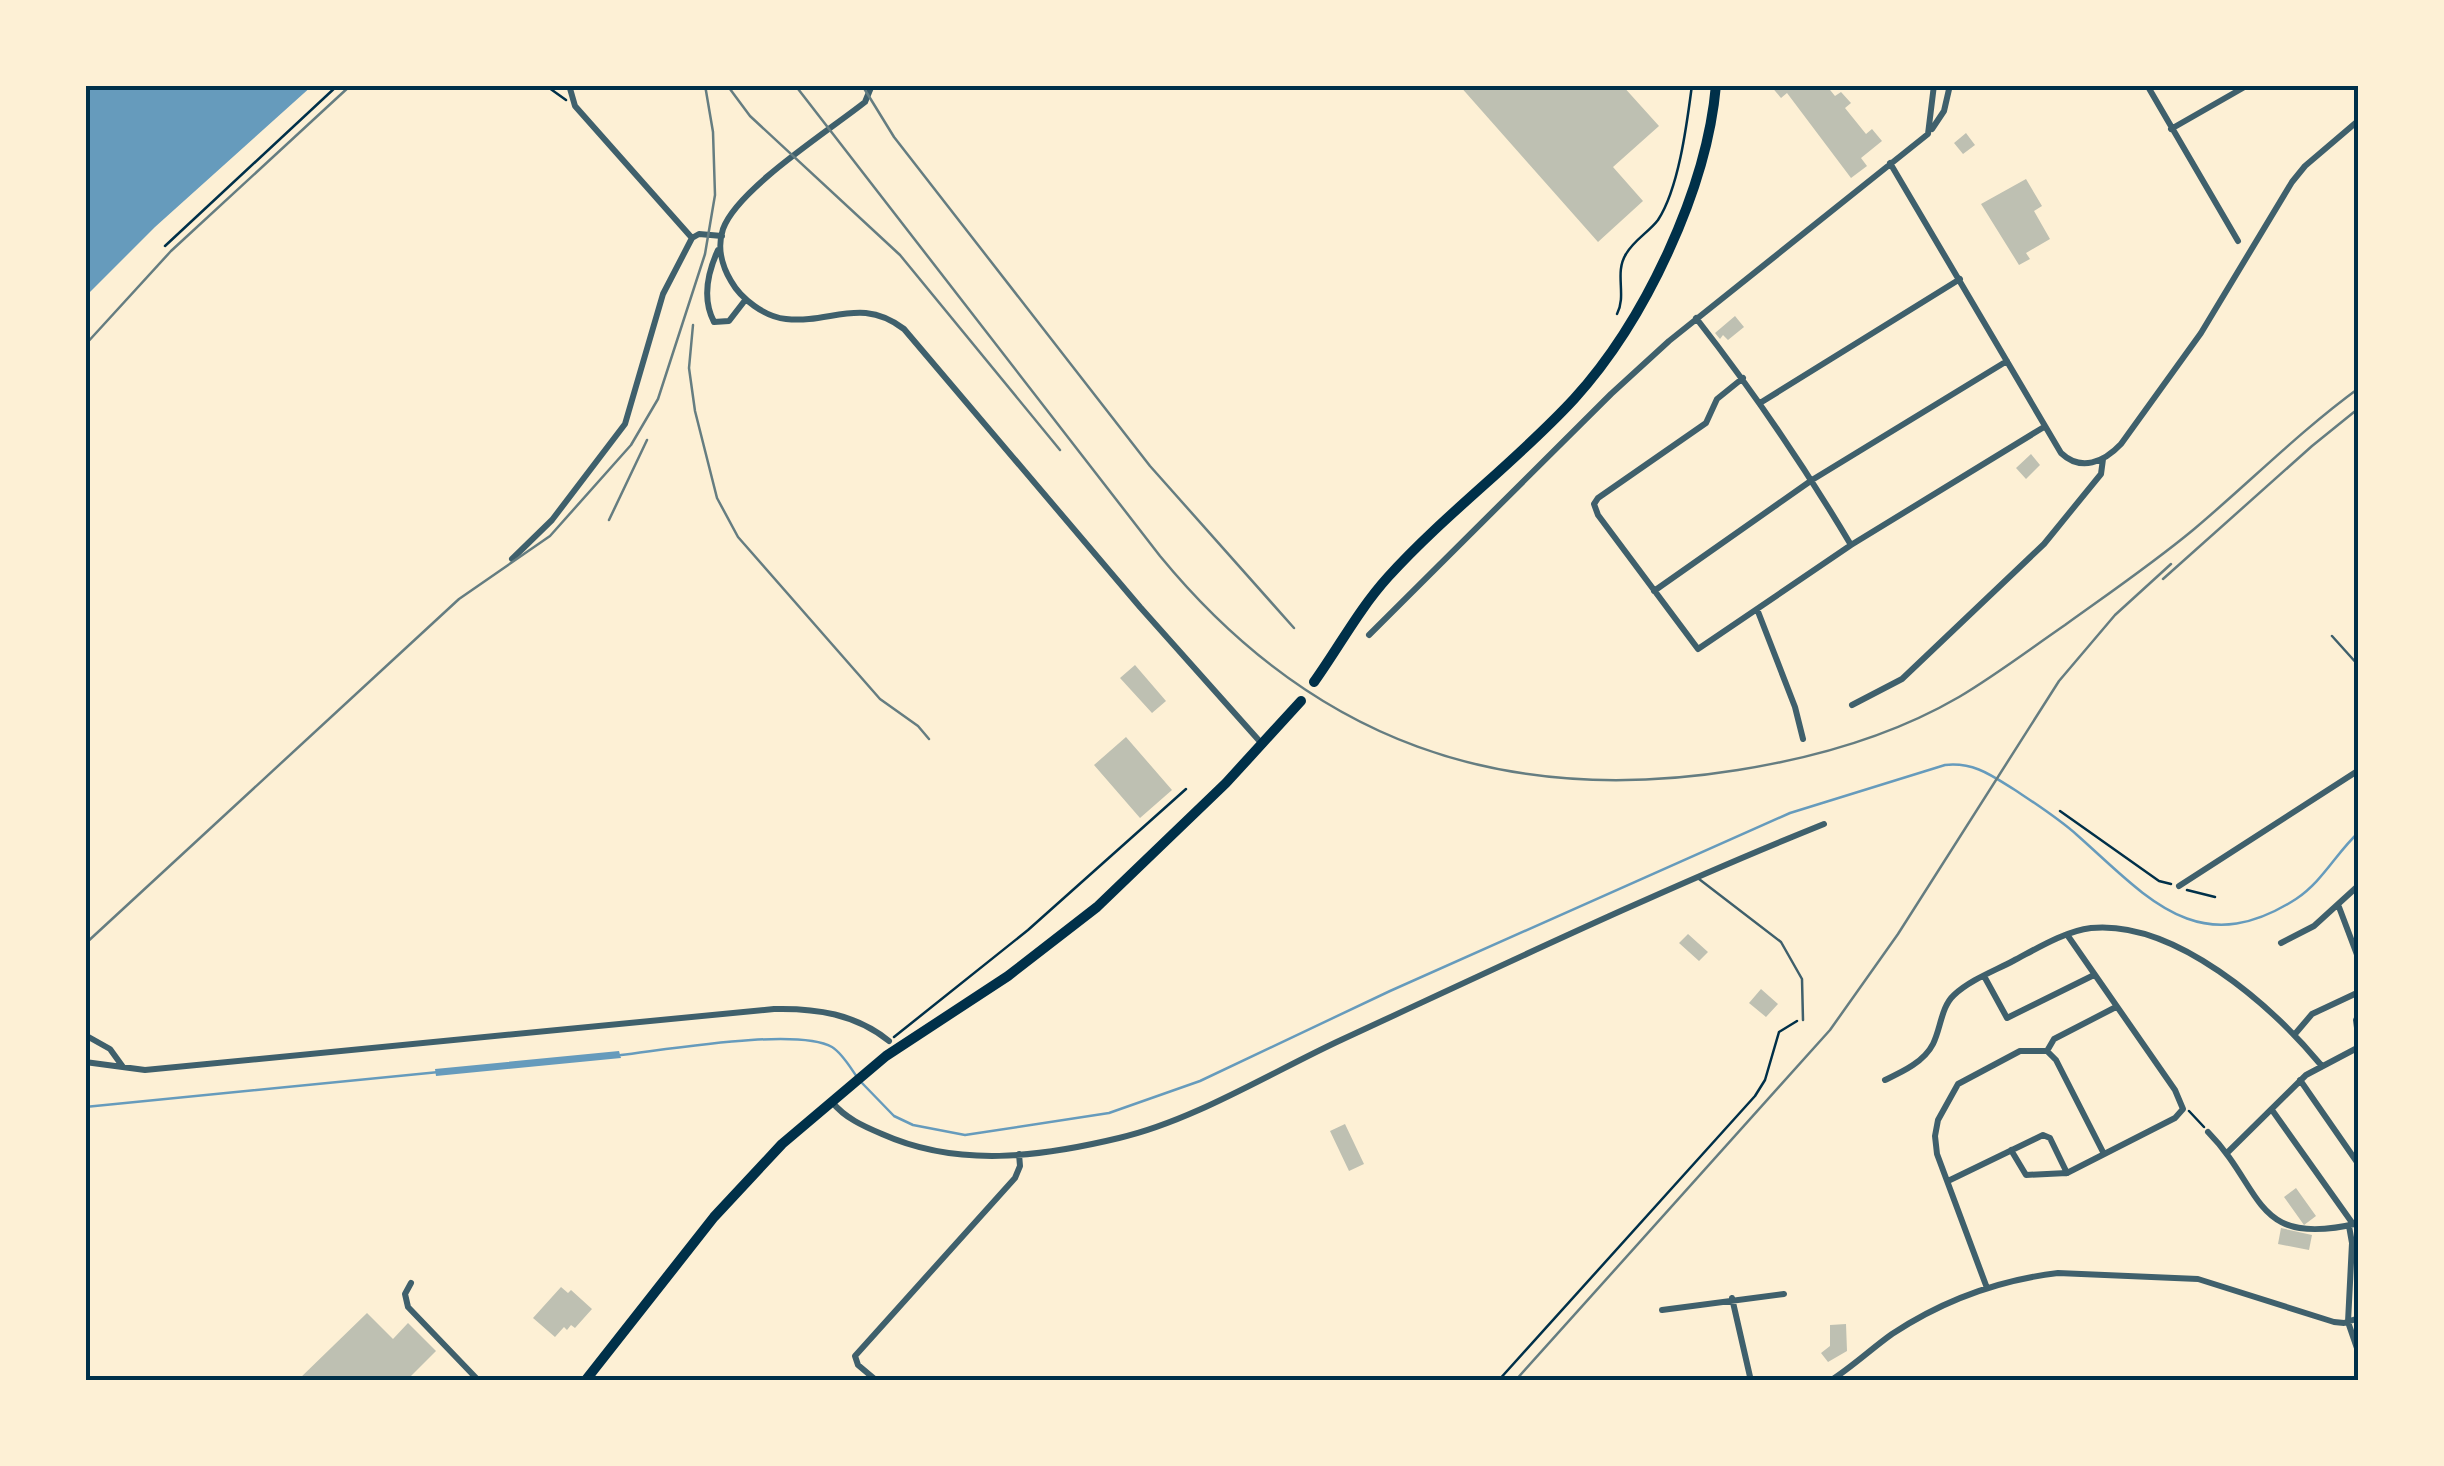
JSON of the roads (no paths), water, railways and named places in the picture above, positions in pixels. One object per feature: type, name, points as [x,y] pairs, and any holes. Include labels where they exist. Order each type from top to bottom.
[{"type":"main road","points":[[1314,682],[1355,618],[1389,575],[1545,428],[1601,365],[1652,283],[1678,226],[1705,144],[1716,85]]},
{"type":"main road","points":[[585,1381],[736,1191],[893,1045],[1008,976],[1086,916],[1263,744],[1300,702]]},
{"type":"street","points":[[569,85],[575,106],[692,238]]},
{"type":"street","points":[[746,299],[728,321],[714,322],[706,306],[711,266],[728,218],[748,194],[865,102],[872,85]]},
{"type":"street","points":[[1928,134],[1934,85]]},
{"type":"street","points":[[1369,636],[1610,394],[1696,318],[1928,134],[1942,116],[1950,85]]},
{"type":"street","points":[[2147,85],[2238,241]]},
{"type":"street","points":[[2171,128],[2248,85]]},
{"type":"street","points":[[1890,163],[2044,428],[2072,462],[2090,464],[2103,459],[2126,438],[2202,333],[2283,194],[2305,166],[2359,120]]},
{"type":"street","points":[[512,559],[552,520],[625,424],[663,294],[692,238],[700,234],[722,236]]},
{"type":"street","points":[[720,246],[727,274],[746,299],[784,319],[870,312],[904,328],[1140,608],[1263,744]]},
{"type":"street","points":[[1760,403],[1960,279]]},
{"type":"street","points":[[1696,318],[1744,378],[1812,480],[1850,546]]},
{"type":"street","points":[[1654,591],[1812,480],[2007,362]]},
{"type":"street","points":[[1744,378],[1717,399],[1706,423],[1594,504],[1598,516],[1698,649],[1850,546],[2044,428]]},
{"type":"street","points":[[1852,706],[1902,680],[2044,544],[2101,474],[2103,459]]},
{"type":"street","points":[[1756,609],[1796,708],[1803,739]]},
{"type":"street","points":[[2179,886],[2359,770]]},
{"type":"street","points":[[831,1102],[864,1126],[926,1152],[951,1156],[1020,1154],[1119,1138],[1163,1123],[1568,933],[1824,824]]},
{"type":"street","points":[[2280,943],[2314,926],[2359,885]]},
{"type":"street","points":[[2338,907],[2359,960]]},
{"type":"street","points":[[1885,1080],[1923,1058],[1932,1046],[1950,998],[1984,976],[2088,928],[2112,928],[2168,944],[2201,960],[2295,1034],[2321,1065]]},
{"type":"street","points":[[2010,1150],[2026,1174],[2067,1173],[2176,1118],[2183,1103],[2068,936]]},
{"type":"street","points":[[1984,976],[2007,1018],[2094,975]]},
{"type":"street","points":[[2295,1034],[2312,1014],[2359,992]]},
{"type":"street","points":[[2047,1051],[2054,1038],[2116,1007]]},
{"type":"street","points":[[85,1062],[145,1070],[801,1008],[839,1014],[869,1026],[893,1045]]},
{"type":"street","points":[[2228,1152],[2300,1080],[2359,1045],[2359,1014]]},
{"type":"street","points":[[85,1035],[110,1049],[124,1068]]},
{"type":"street","points":[[1987,1288],[1937,1154],[1935,1136],[1942,1111],[1954,1090],[1963,1080],[2020,1051],[2047,1051],[2056,1060],[2104,1154]]},
{"type":"street","points":[[2300,1080],[2359,1165]]},
{"type":"street","points":[[2272,1110],[2354,1224],[2348,1322],[2359,1354]]},
{"type":"street","points":[[2208,1132],[2228,1152],[2258,1204],[2274,1218],[2306,1228],[2354,1224]]},
{"type":"street","points":[[1948,1181],[2046,1136],[2067,1173]]},
{"type":"street","points":[[876,1381],[858,1365],[855,1356],[1015,1178],[1020,1154]]},
{"type":"street","points":[[1830,1381],[1918,1318],[1987,1288],[2058,1273],[2198,1279],[2334,1322],[2359,1318]]},
{"type":"street","points":[[412,1284],[406,1304],[479,1381]]},
{"type":"street","points":[[1662,1310],[1784,1294]]},
{"type":"street","points":[[1732,1298],[1751,1381]]},
{"type":"lane","points":[[2332,636],[2359,666]]},
{"type":"lane","points":[[1696,877],[1781,942],[1802,979],[1803,1020]]},
{"type":"water","points":[[85,85],[313,85],[155,227],[85,297]]},
{"type":"water","points":[[619,1051],[621,1058],[436,1076],[435,1069]]},
{"type":"waterway","points":[[862,1083],[894,1116],[913,1125],[965,1135],[1109,1113],[1200,1081],[1390,991],[1790,813],[1945,765],[1974,768],[1998,779],[2062,823],[2151,899],[2202,923],[2230,924],[2261,917],[2296,899],[2359,832]]},
{"type":"waterway","points":[[621,1055],[761,1039],[815,1041],[832,1047],[857,1077]]},
{"type":"waterway","points":[[85,1107],[439,1072]]},
{"type":"railway","points":[[85,345],[171,251],[351,85]]},
{"type":"railway","points":[[85,944],[459,599],[550,536],[631,445],[658,399],[705,254],[715,195],[713,132],[705,85]]},
{"type":"railway","points":[[727,85],[750,116],[900,255],[1060,450]]},
{"type":"railway","points":[[795,85],[1160,556],[1219,620],[1281,673],[1347,715],[1418,747],[1491,768],[1570,779],[1652,779],[1738,770],[1852,744],[1907,723],[1986,680],[2146,567],[2359,388]]},
{"type":"railway","points":[[862,85],[894,137],[1150,466],[1294,628]]},
{"type":"railway","points":[[693,325],[689,368],[695,411],[717,498],[738,537],[880,699],[918,726],[929,739]]},
{"type":"railway","points":[[2163,579],[2359,408]]},
{"type":"railway","points":[[609,520],[647,440]]},
{"type":"railway","points":[[1515,1381],[1830,1030],[1898,934],[2059,681],[2115,615],[2171,564]]}]
